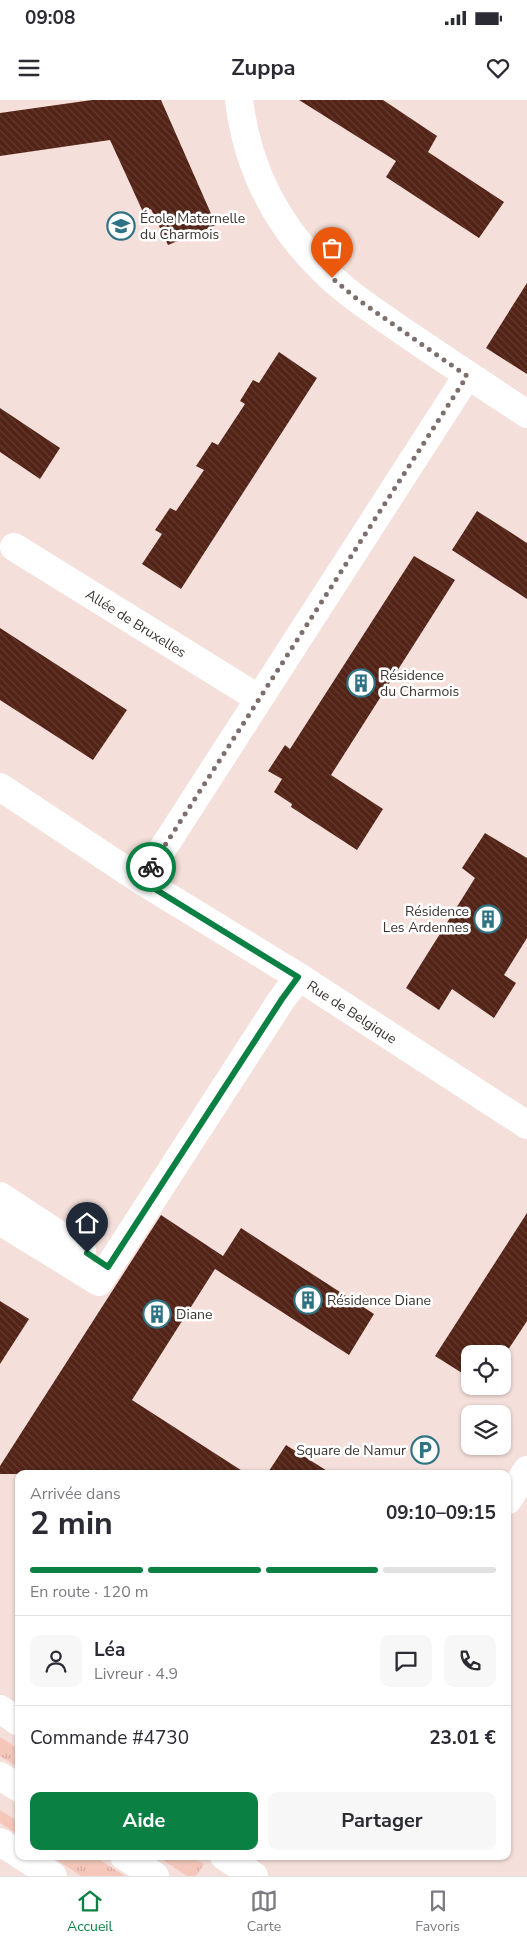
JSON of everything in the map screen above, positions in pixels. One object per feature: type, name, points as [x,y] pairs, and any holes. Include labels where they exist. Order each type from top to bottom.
[{"type":"street","points":[[239,100],[246,142],[255,171],[286,227],[323,270],[357,299],[467,376],[527,414]]},
{"type":"street","points":[[142,881],[467,376]]},
{"type":"street","name":"Allée de Bruxelles","points":[[14,547],[258,698]]},
{"type":"street","name":"Rue de Belgique","points":[[0,787],[142,881],[298,977],[527,1126]]},
{"type":"street","points":[[104,1274],[298,977]]},
{"type":"street","points":[[0,1196],[104,1274]]},
{"type":"street","points":[[0,1221],[104,1274]]},
{"type":"street","points":[[511,1495],[527,1470]]},
{"type":"street","points":[[0,1709],[15,1719]]},
{"type":"street","points":[[0,1776],[15,1785]]},
{"type":"street","points":[[0,1842],[15,1851]]},
{"type":"street","points":[[28,1860],[53,1876]]},
{"type":"street","points":[[130,1860],[155,1876]]},
{"type":"street","points":[[230,1860],[254,1876]]},
{"type":"green space","points":[[0,1737],[15,1746],[15,1765],[0,1756]]},
{"type":"green space","points":[[0,1810],[15,1819],[15,1832],[0,1823]]},
{"type":"green space","points":[[57,1860],[100,1860],[125,1876],[81,1876]]},
{"type":"green space","points":[[163,1860],[198,1860],[204,1864],[196,1876],[187,1876]]},
{"type":"building","points":[[92,100],[161,100],[216,225],[168,245],[151,209],[143,212],[110,140],[0,156],[0,113]]},
{"type":"building","points":[[299,100],[383,100],[437,136],[428,152],[504,202],[479,238],[386,177],[396,161]]},
{"type":"building","points":[[527,283],[527,374],[486,348]]},
{"type":"building","points":[[279,352],[317,378],[181,589],[142,564],[162,534],[155,530],[170,508],[176,511],[204,470],[196,466],[212,442],[218,445],[245,404],[240,401],[253,380],[259,383]]},
{"type":"building","points":[[0,408],[60,448],[40,479],[0,452]]},
{"type":"building","points":[[477,511],[527,543],[527,599],[452,550]]},
{"type":"building","name":"Résidence du Charmois","points":[[414,556],[455,580],[331,775],[383,809],[357,850],[291,807],[292,804],[274,792],[282,779],[268,771],[285,745],[290,749]]},
{"type":"building","points":[[0,628],[127,710],[93,760],[0,700]]},
{"type":"building","name":"Résidence Les Ardennes","points":[[485,833],[527,858],[527,938],[504,975],[516,983],[494,1018],[452,989],[439,1010],[406,988],[475,878],[462,868]]},
{"type":"building","points":[[527,1213],[527,1321],[511,1345],[461,1345],[461,1372],[435,1356]]},
{"type":"building","points":[[161,1215],[223,1256],[241,1228],[374,1314],[349,1355],[215,1269],[132,1400],[241,1470],[15,1470],[15,1474],[0,1474],[0,1466]]},
{"type":"building","points":[[0,1301],[29,1319],[0,1364]]},
{"type":"building","points":[[286,1445],[326,1470],[270,1470]]},
{"type":"way so far","points":[[151,867],[467,376],[357,299],[332,278]]},
{"type":"place","name":"École Maternelle du Charmois","points":[[121,226]]},
{"type":"place","name":"Résidence du Charmois","points":[[361,683]]},
{"type":"place","name":"Résidence Les Ardennes","points":[[488,919]]},
{"type":"place","name":"Résidence Diane","points":[[308,1300]]},
{"type":"place","name":"Diane","points":[[157,1314]]},
{"type":"place","name":"Square de Namur","points":[[425,1450]]},
{"type":"route","points":[[87,1253],[108,1267],[298,977],[142,881],[151,867]]}]
